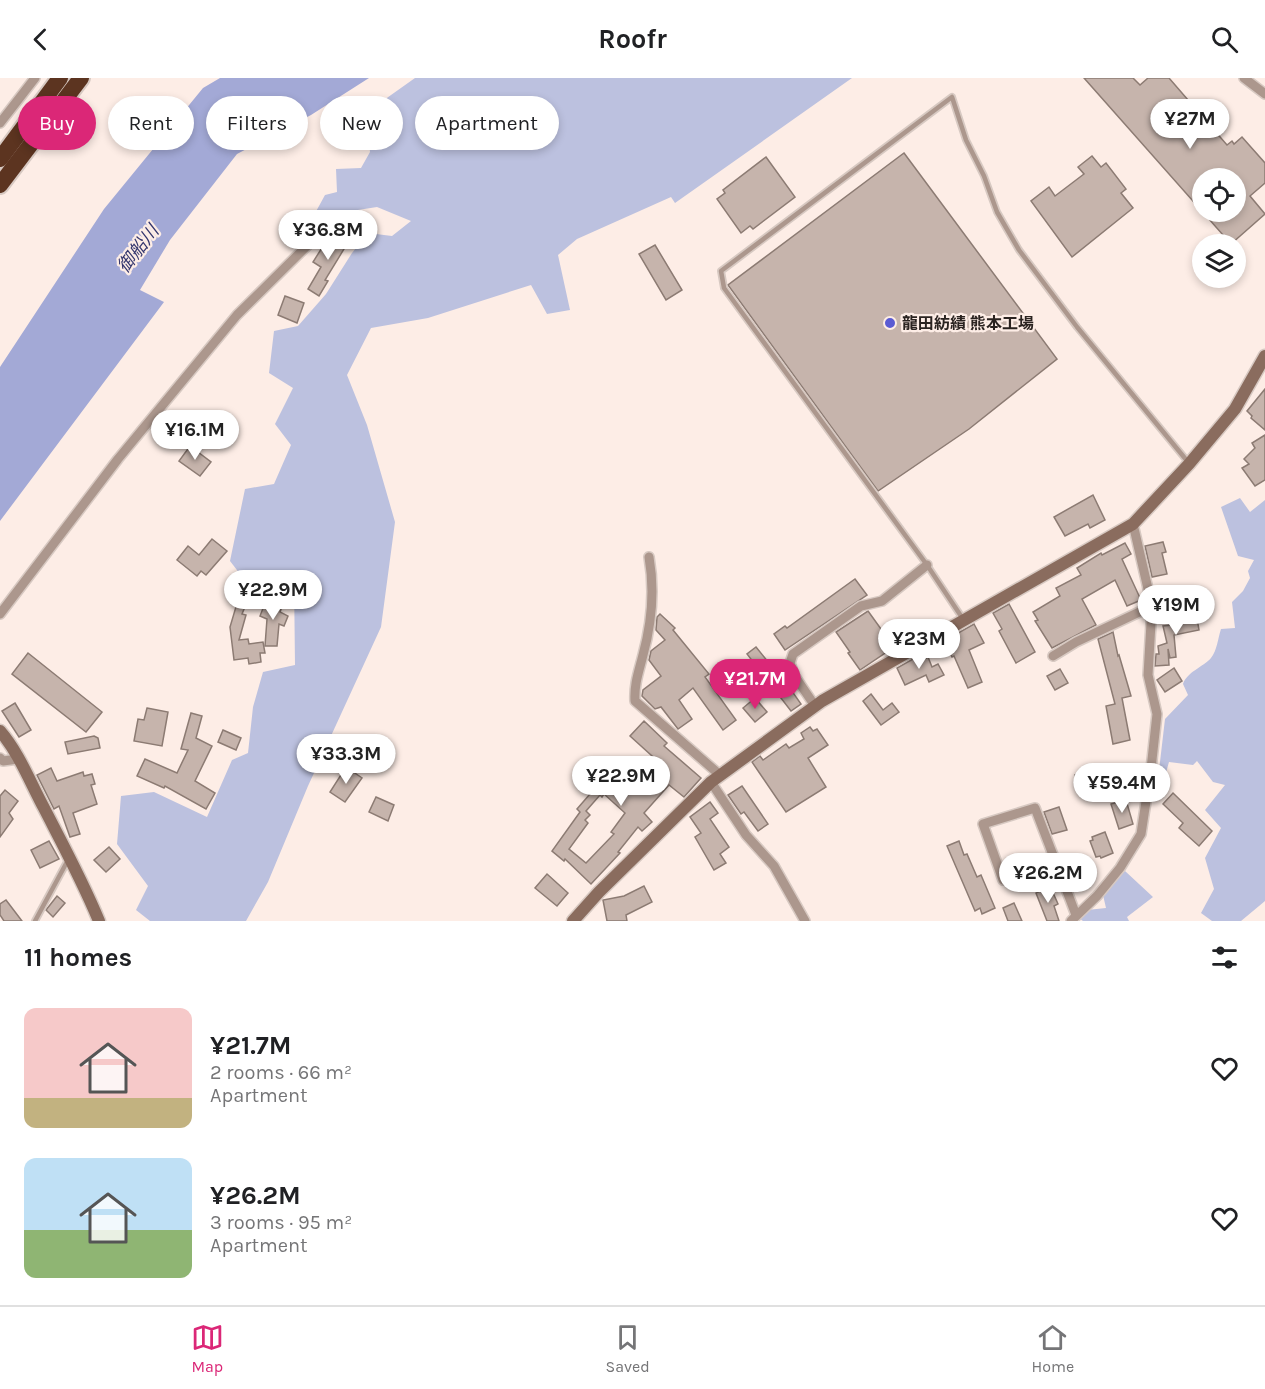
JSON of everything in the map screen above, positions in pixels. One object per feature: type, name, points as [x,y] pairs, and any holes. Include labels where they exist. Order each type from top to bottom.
[{"type":"highway","points":[[0,159],[60,78]]},
{"type":"highway","points":[[0,185],[81,78]]},
{"type":"street","points":[[0,123],[35,78]]},
{"type":"street","points":[[1244,78],[1265,94]]},
{"type":"street","points":[[0,614],[118,459],[237,315],[321,232]]},
{"type":"street","points":[[573,921],[599,892],[716,778],[815,706],[1133,524],[1236,409],[1265,356]]},
{"type":"street","points":[[1003,880],[983,824],[1035,808],[1074,918],[1097,896],[1120,868],[1141,834],[1157,714],[1148,675],[1152,606],[1133,524]]},
{"type":"street","points":[[648,557],[653,592],[644,654],[634,689],[635,701],[716,778],[746,835],[774,866],[805,921]]},
{"type":"street","points":[[815,706],[794,675],[790,663],[793,654],[861,606],[882,601],[927,565]]},
{"type":"street","points":[[1053,656],[1076,642],[1152,606]]},
{"type":"street","points":[[0,731],[18,759],[99,921]]},
{"type":"street","points":[[0,758],[3,761],[18,759]]},
{"type":"lane","points":[[964,621],[927,565],[724,288],[721,271],[952,97],[966,140],[984,176],[997,212],[1019,250],[1077,327],[1189,464]]},
{"type":"lane","points":[[35,921],[69,858]]},
{"type":"shaded area","points":[[415,78],[852,78],[675,203],[671,197],[577,239],[558,255],[570,310],[547,314],[531,285],[428,318],[371,328],[347,375],[367,425],[395,522],[381,627],[308,786],[268,882],[246,921],[150,921],[136,910],[148,886],[117,844],[121,796],[154,792],[207,817],[232,760],[248,753],[253,707],[263,672],[295,665],[294,579],[273,581],[240,574],[230,561],[245,489],[274,484],[291,445],[275,424],[293,388],[269,373],[274,331],[298,326],[326,294],[352,253],[368,233],[392,236],[411,221],[377,207],[313,217],[325,195],[337,192],[336,169],[361,168],[370,150],[403,150],[403,96],[390,96]]},
{"type":"shaded area","points":[[1240,498],[1250,512],[1265,500],[1265,901],[1241,921],[1212,921],[1201,913],[1214,889],[1205,858],[1221,828],[1205,810],[1225,785],[1213,782],[1197,761],[1193,765],[1169,762],[1165,776],[1158,779],[1165,719],[1188,695],[1183,684],[1185,680],[1213,655],[1221,629],[1235,628],[1232,602],[1243,591],[1250,578],[1248,571],[1254,560],[1238,556],[1221,507]]},
{"type":"shaded area","points":[[1125,871],[1153,897],[1127,917],[1129,921],[1083,921],[1079,918],[1087,910],[1106,908],[1103,895]]},
{"type":"water","name":"御船川","points":[[220,78],[369,78],[341,96],[320,96],[320,109],[308,117],[308,96],[206,96],[206,150],[245,150],[237,154],[170,240],[140,290],[164,302],[0,521],[0,367],[104,209],[152,150],[194,150],[194,99],[203,88]]},
{"type":"building","points":[[1084,78],[1133,78],[1140,85],[1148,78],[1169,78],[1227,145],[1232,141],[1234,144],[1242,137],[1265,163],[1265,183],[1250,196],[1265,214],[1242,234],[1222,234],[1212,222],[1246,222],[1246,168],[1192,168],[1192,200]]},
{"type":"building","name":"龍田紡績 熊本工場","points":[[904,153],[1057,359],[969,429],[878,491],[728,285]]},
{"type":"building","points":[[1092,156],[1101,167],[1106,163],[1126,189],[1121,193],[1133,208],[1072,257],[1031,201],[1049,187],[1055,196],[1084,174],[1078,167]]},
{"type":"building","points":[[766,157],[795,197],[753,229],[750,226],[741,233],[717,199],[725,193],[723,190]]},
{"type":"building","points":[[337,230],[349,234],[344,249],[325,280],[328,281],[319,296],[308,289],[321,267],[313,262],[325,243],[331,247]]},
{"type":"building","points":[[655,245],[682,290],[666,300],[639,254]]},
{"type":"building","points":[[285,296],[304,303],[297,323],[278,315]]},
{"type":"building","points":[[1265,389],[1265,430],[1251,418],[1252,416],[1247,411]]},
{"type":"building","points":[[1265,435],[1265,480],[1255,486],[1242,468],[1249,464],[1244,459],[1255,448],[1252,443]]},
{"type":"building","points":[[190,446],[211,462],[200,476],[179,461]]},
{"type":"building","points":[[1093,495],[1105,520],[1090,528],[1088,524],[1065,536],[1054,517]]},
{"type":"building","points":[[212,539],[227,551],[206,575],[201,571],[197,576],[177,560],[188,546],[199,555]]},
{"type":"building","points":[[1163,542],[1166,552],[1162,553],[1167,574],[1152,577],[1145,546]]},
{"type":"building","points":[[1125,543],[1131,554],[1122,559],[1141,600],[1127,606],[1115,580],[1082,599],[1096,625],[1052,648],[1035,621],[1038,620],[1033,612],[1060,596],[1056,588],[1081,575],[1077,568],[1101,553],[1102,555]]},
{"type":"building","points":[[855,579],[867,595],[785,650],[774,634],[785,626],[787,628]]},
{"type":"building","points":[[244,580],[254,585],[242,614],[246,615],[239,640],[248,639],[249,644],[263,642],[265,653],[260,653],[261,662],[249,664],[248,658],[234,660],[230,627],[238,600],[236,600]]},
{"type":"building","points":[[267,598],[283,604],[280,612],[288,616],[284,626],[279,624],[277,646],[265,646],[267,619],[260,616]]},
{"type":"building","points":[[1009,604],[1035,652],[1016,663],[999,631],[1002,629],[993,613]]},
{"type":"building","points":[[1193,609],[1199,630],[1174,635],[1176,657],[1170,658],[1168,649],[1169,665],[1155,666],[1156,654],[1159,654],[1158,646],[1167,643],[1163,626],[1181,624],[1181,611]]},
{"type":"building","points":[[868,611],[894,647],[860,670],[836,632]]},
{"type":"building","points":[[660,614],[675,628],[673,630],[709,674],[705,677],[736,720],[723,730],[693,688],[679,700],[692,719],[678,729],[661,707],[655,709],[642,696],[643,690],[661,676],[649,660],[651,651],[665,640],[656,630],[657,617]]},
{"type":"building","points":[[974,624],[984,643],[969,650],[982,682],[968,688],[954,656],[952,657],[944,641]]},
{"type":"building","points":[[1113,632],[1131,696],[1122,698],[1130,740],[1113,744],[1106,706],[1115,704],[1098,639]]},
{"type":"building","points":[[756,647],[773,668],[775,667],[801,704],[791,711],[747,654]]},
{"type":"building","points":[[28,653],[102,712],[86,732],[12,674]]},
{"type":"building","points":[[920,655],[922,660],[928,657],[932,667],[938,664],[944,675],[929,682],[926,675],[905,685],[897,668]]},
{"type":"building","points":[[1174,668],[1182,681],[1165,692],[1157,680]]},
{"type":"building","points":[[1060,669],[1068,683],[1055,690],[1047,676]]},
{"type":"building","points":[[871,694],[883,710],[892,703],[899,712],[881,725],[863,701]]},
{"type":"building","points":[[755,698],[767,712],[755,722],[743,708]]},
{"type":"building","points":[[15,703],[31,730],[19,737],[2,711]]},
{"type":"building","points":[[147,708],[168,712],[162,746],[134,741],[138,719],[144,720]]},
{"type":"building","points":[[191,713],[202,716],[196,738],[212,746],[195,781],[215,793],[206,809],[165,786],[164,788],[137,776],[145,759],[177,773],[188,750],[181,749]]},
{"type":"building","points":[[644,721],[667,743],[664,746],[701,778],[684,797],[669,785],[644,813],[652,822],[642,831],[638,827],[618,852],[620,853],[591,884],[565,859],[564,861],[552,851],[580,812],[577,809],[590,794],[585,791],[595,772],[613,781],[629,762],[650,778],[662,765],[630,736]],"holes":[[[604,794],[625,813],[611,832],[614,834],[586,863],[569,849],[588,823],[585,820],[590,815],[586,811],[600,795],[602,797]]]},
{"type":"building","points":[[810,727],[813,731],[817,729],[828,745],[808,758],[826,787],[786,812],[752,762],[760,756],[763,760],[786,744],[789,748],[804,739],[801,733]]},
{"type":"building","points":[[223,730],[241,738],[236,750],[218,742]]},
{"type":"building","points":[[94,736],[98,738],[100,748],[68,754],[65,742]]},
{"type":"building","points":[[346,767],[362,778],[345,802],[330,792]]},
{"type":"building","points":[[51,768],[57,781],[83,772],[84,776],[92,774],[95,784],[91,785],[97,804],[73,813],[80,834],[70,837],[59,806],[54,809],[37,775]]},
{"type":"building","points":[[1091,769],[1098,792],[1084,798],[1075,775]]},
{"type":"building","points":[[742,786],[768,824],[758,831],[744,812],[741,814],[728,795]]},
{"type":"building","points":[[5,790],[18,801],[9,813],[13,819],[0,837],[0,796]]},
{"type":"building","points":[[1173,793],[1212,831],[1199,846],[1179,828],[1183,823],[1163,804]]},
{"type":"building","points":[[376,797],[394,805],[388,821],[369,812]]},
{"type":"building","points":[[1126,800],[1133,824],[1119,829],[1111,804]]},
{"type":"building","points":[[710,802],[718,813],[710,819],[729,847],[720,854],[726,863],[714,870],[695,837],[701,833],[690,817]]},
{"type":"building","points":[[1059,807],[1067,830],[1052,834],[1044,812]]},
{"type":"building","points":[[1105,832],[1113,853],[1101,858],[1096,857],[1090,841],[1093,840],[1092,837]]},
{"type":"building","points":[[49,841],[59,859],[40,868],[31,850]]},
{"type":"building","points":[[959,841],[977,877],[981,875],[995,908],[982,914],[980,908],[975,911],[947,846]]},
{"type":"building","points":[[109,847],[120,859],[106,872],[94,860]]},
{"type":"building","points":[[547,874],[568,893],[557,906],[535,888]]},
{"type":"building","points":[[644,886],[652,902],[626,915],[627,921],[607,921],[603,900],[624,896]]},
{"type":"building","points":[[1050,886],[1058,904],[1054,906],[1059,921],[1047,921],[1036,893]]},
{"type":"building","points":[[57,896],[65,903],[53,917],[46,910]]},
{"type":"building","points":[[6,900],[22,921],[4,921],[0,915],[0,904]]},
{"type":"building","points":[[1014,903],[1022,921],[1008,921],[1003,908]]},
{"type":"place","name":"龍田紡績 熊本工場","points":[[890,323]]}]
